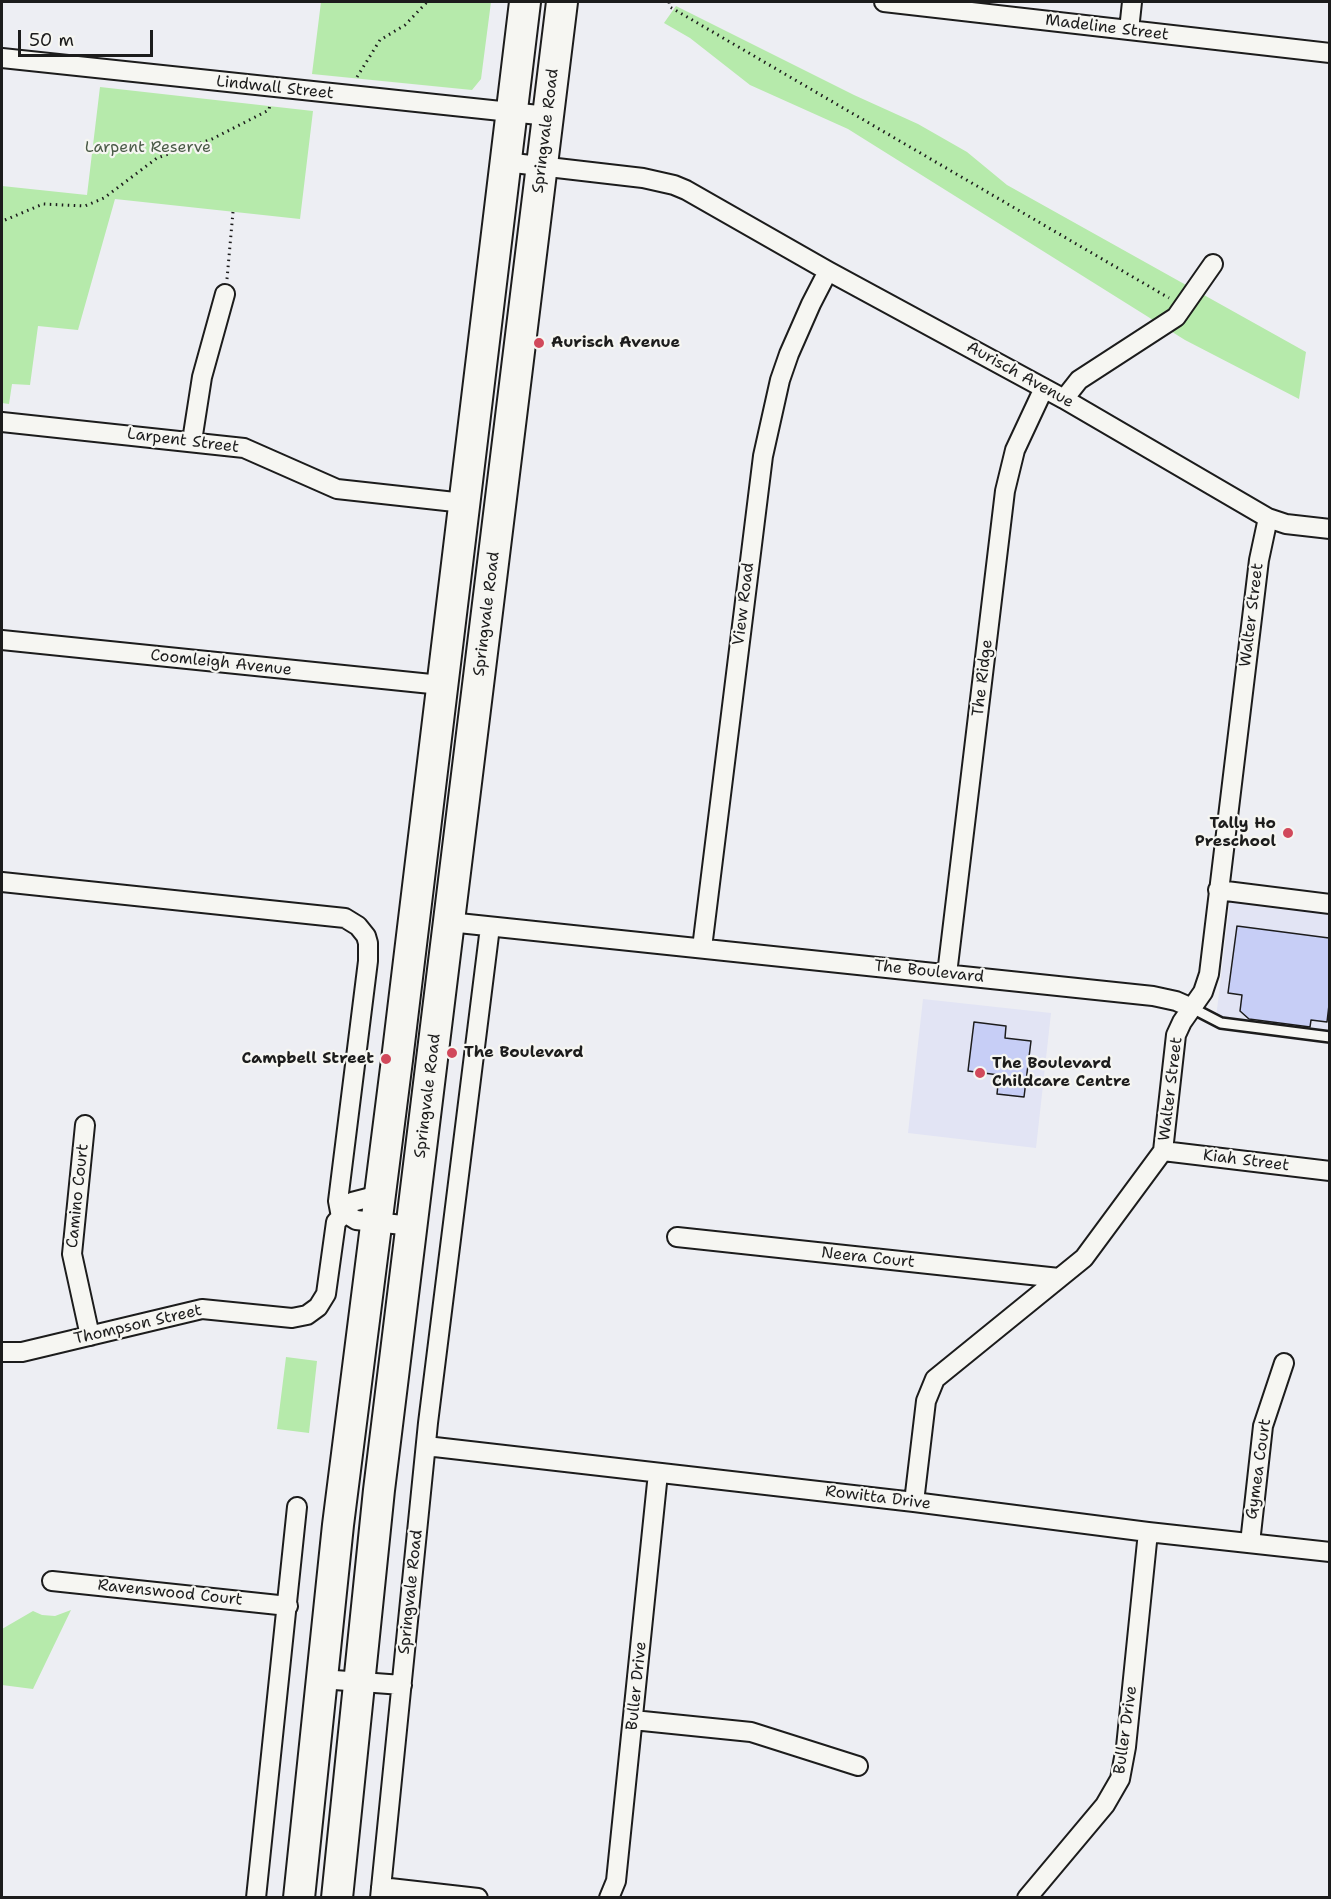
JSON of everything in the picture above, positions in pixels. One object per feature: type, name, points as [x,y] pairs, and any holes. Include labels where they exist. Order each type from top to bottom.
[{"type":"highway","points":[[299,1898],[342,1490],[525,2]]},
{"type":"highway","name":"Springvale Road","points":[[337,1898],[380,1479],[562,2]]},
{"type":"street","name":"Madeline Street","points":[[884,2],[1329,53]]},
{"type":"street","points":[[1129,30],[1132,2]]},
{"type":"street","name":"Lindwall Street","points":[[2,58],[548,116]]},
{"type":"street","name":"Aurisch Avenue","points":[[506,162],[643,178],[674,185],[699,196],[828,271],[1064,399],[1268,518],[1286,524],[1329,529]]},
{"type":"street","points":[[1064,399],[1085,376],[1176,317],[1213,264]]},
{"type":"street","name":"View Road","points":[[702,948],[763,456],[780,380],[789,354],[828,271]]},
{"type":"street","points":[[192,441],[202,377],[225,294]]},
{"type":"street","name":"The Ridge","points":[[947,974],[1005,491],[1015,450],[1044,388]]},
{"type":"street","name":"Larpent Street","points":[[2,422],[244,447],[337,489],[464,503]]},
{"type":"street","name":"Walter Street","points":[[914,1502],[926,1401],[935,1379],[1084,1258],[1163,1151],[1176,1035],[1182,1022],[1203,992],[1209,974],[1259,560],[1268,518]]},
{"type":"street","name":"Coomleigh Avenue","points":[[2,640],[441,685]]},
{"type":"street","points":[[2,882],[345,918],[358,926],[366,936],[368,943],[368,961],[338,1201],[343,1215],[356,1220],[378,1209]]},
{"type":"street","points":[[1218,890],[1329,904]]},
{"type":"street","name":"The Boulevard","points":[[449,922],[1153,996],[1176,1001],[1192,1008]]},
{"type":"street","name":"Springvale Road","points":[[381,1892],[426,1446],[490,927]]},
{"type":"street","name":"Camino Court","points":[[85,1125],[72,1254],[90,1336]]},
{"type":"street","name":"Kiah Street","points":[[1163,1151],[1329,1171]]},
{"type":"street","points":[[343,1215],[352,1202],[378,1209],[412,1226]]},
{"type":"street","name":"Thompson Street","points":[[2,1352],[22,1352],[202,1309],[292,1318],[303,1317],[321,1304],[326,1294],[333,1233],[336,1222],[343,1215]]},
{"type":"street","name":"Neera Court","points":[[677,1237],[1059,1278]]},
{"type":"street","name":"Gymea Court","points":[[1250,1543],[1263,1425],[1284,1363]]},
{"type":"street","name":"Rowitta Drive","points":[[426,1446],[1329,1552]]},
{"type":"street","name":"Buller Drive","points":[[609,1898],[616,1881],[658,1473]]},
{"type":"street","points":[[256,1898],[297,1507]]},
{"type":"street","name":"Buller Drive","points":[[1027,1898],[1105,1805],[1120,1779],[1126,1747],[1148,1532]]},
{"type":"street","name":"Ravenswood Court","points":[[52,1581],[288,1606]]},
{"type":"street","points":[[321,1679],[402,1685]]},
{"type":"street","points":[[633,1720],[752,1732],[858,1766]]},
{"type":"street","points":[[381,1892],[478,1898]]},
{"type":"lane","points":[[1192,1008],[1221,1023],[1329,1037]]},
{"type":"path","points":[[357,77],[380,40],[405,25],[427,2]]},
{"type":"path","points":[[669,2],[670,7],[1172,300]]},
{"type":"path","points":[[5,219],[44,204],[85,206],[104,198],[157,158],[212,140],[269,110],[271,104]]},
{"type":"path","points":[[225,294],[233,212]]},
{"type":"shaded area","points":[[1230,902],[1329,912],[1329,1042],[1215,1026]]},
{"type":"shaded area","name":"The Boulevard Childcare Centre","points":[[923,999],[1051,1013],[1036,1148],[908,1133]]},
{"type":"green space","points":[[321,2],[491,2],[481,79],[472,90],[312,74]]},
{"type":"green space","points":[[676,6],[854,95],[918,124],[967,152],[1007,185],[1306,352],[1299,399],[1185,340],[848,129],[750,85],[690,38],[664,23]]},
{"type":"green space","name":"Larpent Reserve","points":[[100,87],[313,111],[300,219],[115,199],[78,330],[38,326],[30,385],[12,384],[9,404],[2,403],[2,186],[87,195]]},
{"type":"green space","points":[[286,1357],[317,1361],[309,1433],[277,1429]]},
{"type":"green space","points":[[71,1610],[33,1689],[2,1685],[2,1629],[33,1611],[42,1615],[55,1616]]},
{"type":"building","points":[[1237,926],[1329,938],[1327,1022],[1311,1020],[1310,1027],[1249,1019],[1240,1011],[1242,995],[1228,993]]},
{"type":"building","points":[[974,1022],[1006,1026],[1005,1038],[1031,1041],[1024,1097],[997,1094],[999,1075],[968,1071]]},
{"type":"place","name":"Aurisch Avenue","points":[[539,343]]},
{"type":"place","name":"Tally Ho Preschool","points":[[1288,833]]},
{"type":"place","name":"The Boulevard","points":[[452,1053]]},
{"type":"place","name":"Campbell Street","points":[[386,1059]]},
{"type":"place","name":"The Boulevard Childcare Centre","points":[[980,1073]]}]
